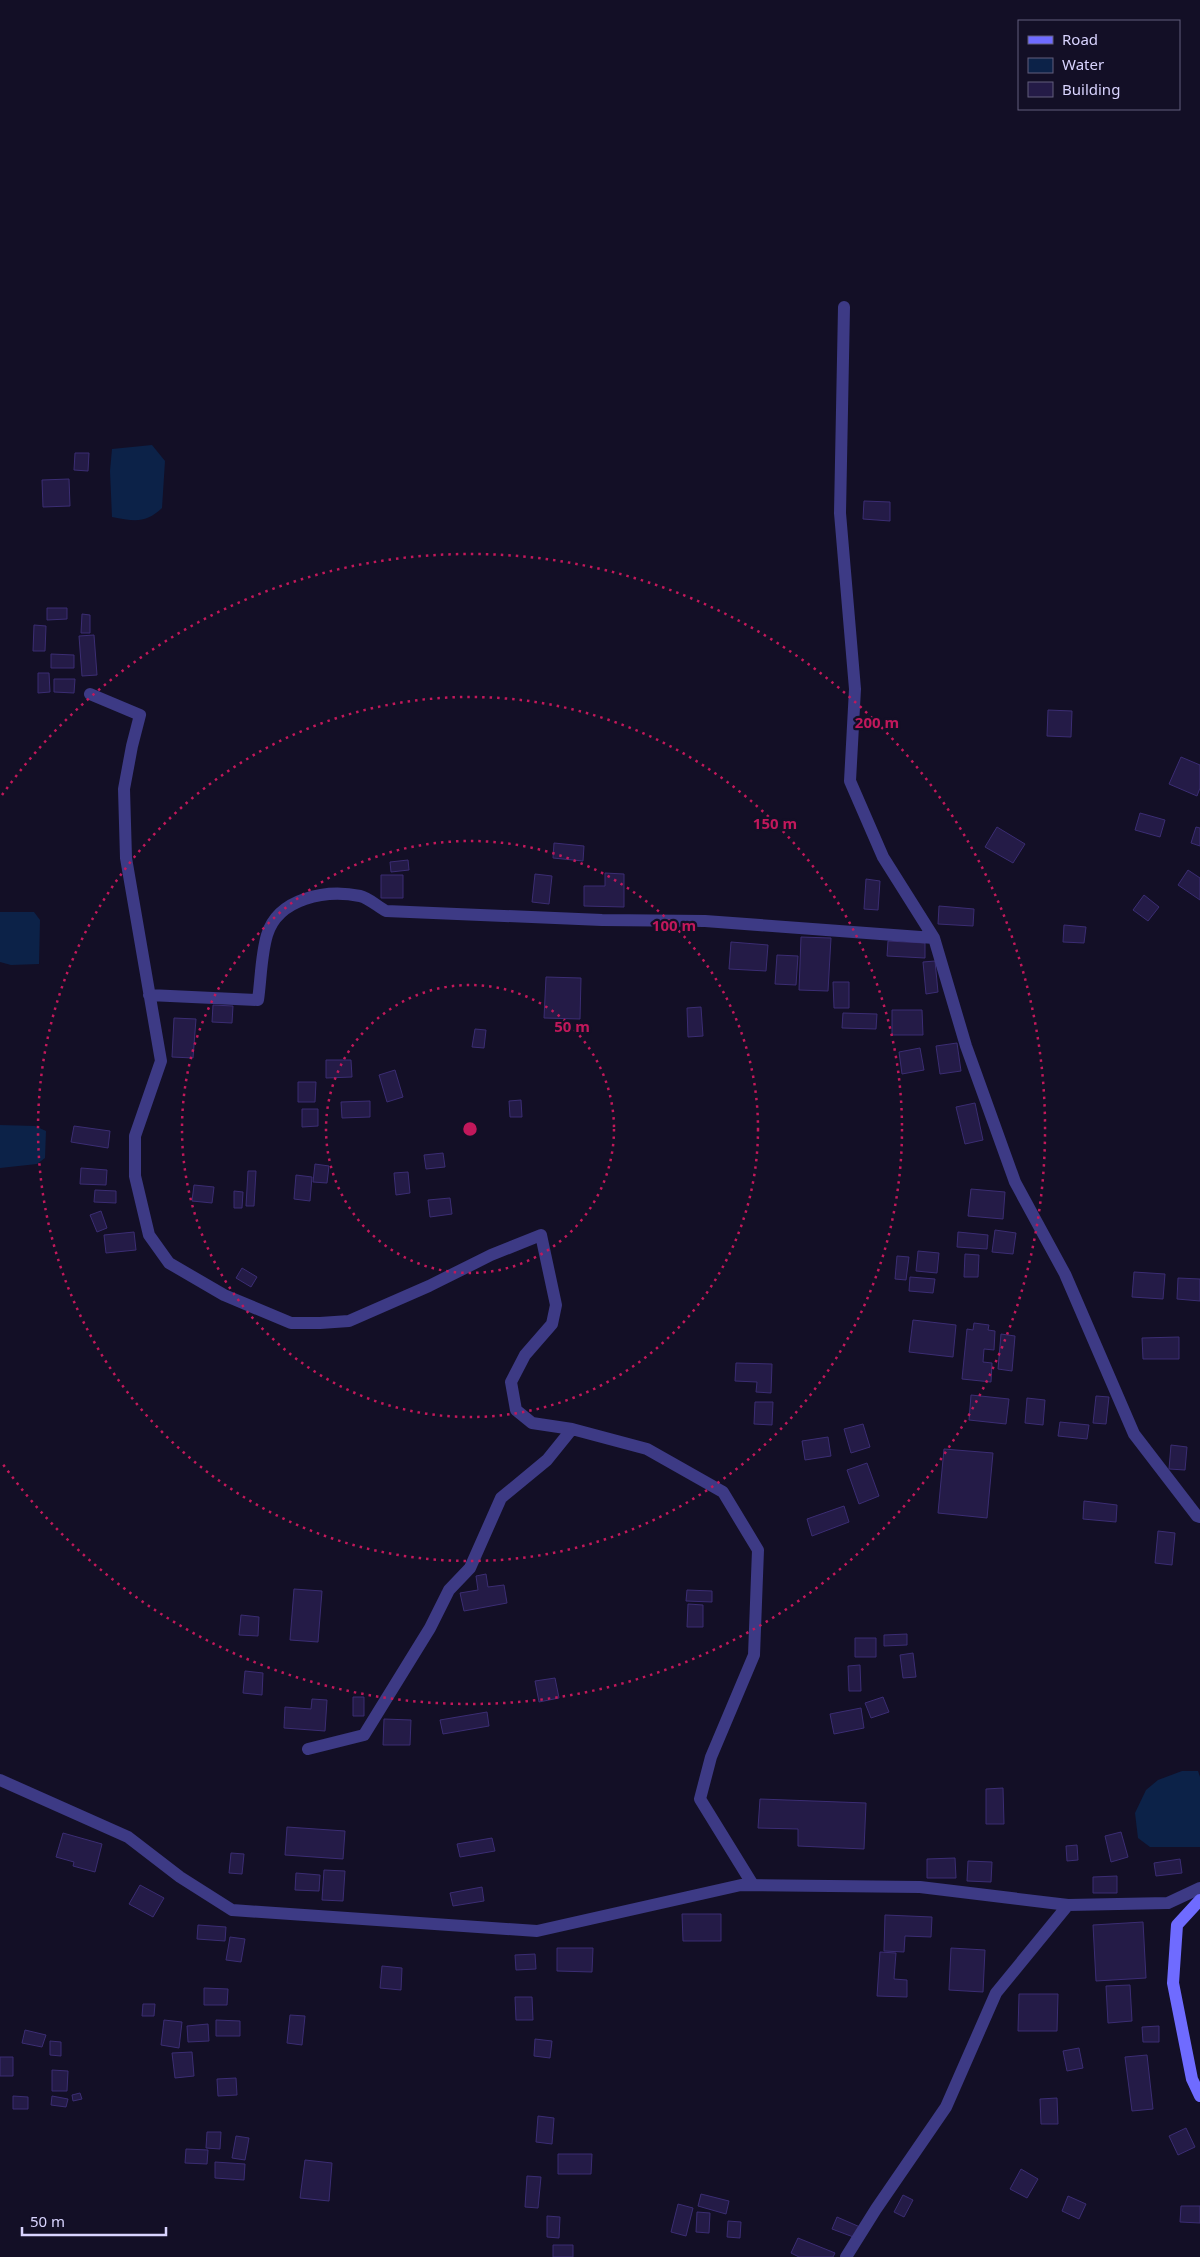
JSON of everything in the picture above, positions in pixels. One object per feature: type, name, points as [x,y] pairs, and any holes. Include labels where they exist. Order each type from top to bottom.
[{"type":"main road","points":[[1200,1900],[1177,1925],[1173,1983],[1192,2079],[1200,2096]]},
{"type":"street","points":[[844,308],[840,513],[855,688],[850,781],[883,857],[934,938],[966,1046],[1015,1182],[1065,1274],[1134,1434],[1197,1516],[1200,1517]]},
{"type":"street","points":[[90,694],[140,715],[124,789],[126,858],[161,1061],[135,1136],[135,1176],[149,1235],[169,1262],[224,1295],[291,1323],[350,1321],[429,1286],[491,1255],[541,1235],[556,1305],[552,1324],[525,1355],[511,1382],[516,1410],[532,1423],[572,1429],[646,1449],[723,1492],[758,1550],[754,1655],[711,1757],[700,1799],[753,1886]]},
{"type":"street","points":[[149,995],[258,1000],[267,935],[280,911],[301,900],[332,894],[362,896],[386,911],[602,920],[705,921],[934,938]]},
{"type":"street","points":[[308,1749],[364,1735],[430,1628],[449,1590],[470,1568],[501,1498],[547,1460],[572,1429]]},
{"type":"street","points":[[0,1780],[128,1836],[180,1877],[232,1910],[537,1931],[741,1885],[920,1888],[1068,1906],[1168,1903],[1200,1888]]},
{"type":"street","points":[[846,2257],[876,2209],[946,2107],[996,1993],[1068,1906]]},
{"type":"water","points":[[152,445],[165,461],[162,508],[145,519],[127,520],[112,517],[110,471],[112,449]]},
{"type":"water","points":[[0,912],[34,912],[40,920],[39,964],[11,965],[0,962]]},
{"type":"water","points":[[0,1125],[35,1126],[46,1131],[45,1158],[37,1164],[0,1168]]},
{"type":"water","points":[[1182,1771],[1198,1771],[1200,1777],[1200,1847],[1150,1847],[1138,1838],[1135,1813],[1146,1790],[1158,1780]]},
{"type":"building","points":[[75,453],[89,453],[88,471],[74,470]]},
{"type":"building","points":[[69,479],[70,506],[43,507],[42,480]]},
{"type":"building","points":[[864,501],[890,502],[890,521],[863,519]]},
{"type":"building","points":[[47,608],[67,608],[67,619],[47,620]]},
{"type":"building","points":[[82,614],[90,615],[90,633],[81,633]]},
{"type":"building","points":[[34,625],[46,626],[45,651],[33,651]]},
{"type":"building","points":[[94,635],[97,675],[82,676],[79,636]]},
{"type":"building","points":[[51,654],[74,655],[74,668],[51,668]]},
{"type":"building","points":[[38,673],[49,673],[50,692],[38,693]]},
{"type":"building","points":[[54,679],[75,679],[74,693],[54,692]]},
{"type":"building","points":[[1048,710],[1072,711],[1071,737],[1047,736]]},
{"type":"building","points":[[1181,757],[1200,765],[1200,788],[1197,796],[1169,784]]},
{"type":"building","points":[[1140,813],[1165,820],[1160,837],[1135,830]]},
{"type":"building","points":[[997,827],[1025,844],[1013,863],[985,847]]},
{"type":"building","points":[[1196,827],[1200,828],[1200,846],[1191,843]]},
{"type":"building","points":[[554,843],[584,846],[583,861],[553,858]]},
{"type":"building","points":[[408,860],[409,870],[391,872],[390,862]]},
{"type":"building","points":[[1188,870],[1200,878],[1200,900],[1178,885]]},
{"type":"building","points":[[605,873],[624,874],[624,907],[584,906],[584,886],[605,886]]},
{"type":"building","points":[[535,874],[552,876],[549,904],[532,902]]},
{"type":"building","points":[[381,875],[403,875],[403,898],[381,898]]},
{"type":"building","points":[[866,879],[880,881],[878,910],[864,909]]},
{"type":"building","points":[[1144,895],[1159,907],[1148,921],[1133,910]]},
{"type":"building","points":[[939,906],[974,909],[973,926],[938,924]]},
{"type":"building","points":[[1064,925],[1086,927],[1084,943],[1063,942]]},
{"type":"building","points":[[801,937],[831,938],[828,991],[799,990]]},
{"type":"building","points":[[888,941],[925,943],[925,958],[887,956]]},
{"type":"building","points":[[731,942],[768,945],[766,971],[729,969]]},
{"type":"building","points":[[777,955],[798,956],[796,985],[775,984]]},
{"type":"building","points":[[935,961],[938,992],[926,994],[923,962]]},
{"type":"building","points":[[546,977],[581,978],[580,1019],[544,1018]]},
{"type":"building","points":[[833,982],[849,982],[849,1008],[834,1008]]},
{"type":"building","points":[[213,1005],[233,1006],[232,1023],[212,1022]]},
{"type":"building","points":[[701,1007],[703,1036],[688,1037],[687,1008]]},
{"type":"building","points":[[892,1010],[922,1010],[923,1035],[892,1035]]},
{"type":"building","points":[[843,1013],[877,1014],[876,1029],[842,1028]]},
{"type":"building","points":[[174,1018],[196,1019],[193,1058],[172,1057]]},
{"type":"building","points":[[475,1029],[486,1030],[484,1048],[472,1047]]},
{"type":"building","points":[[957,1043],[961,1071],[940,1074],[936,1046]]},
{"type":"building","points":[[920,1048],[924,1070],[902,1074],[899,1052]]},
{"type":"building","points":[[326,1060],[351,1060],[352,1077],[326,1078]]},
{"type":"building","points":[[395,1070],[403,1097],[387,1102],[379,1075]]},
{"type":"building","points":[[298,1082],[316,1082],[315,1102],[298,1102]]},
{"type":"building","points":[[521,1100],[522,1117],[510,1117],[509,1101]]},
{"type":"building","points":[[370,1101],[370,1117],[342,1118],[341,1102]]},
{"type":"building","points":[[975,1103],[983,1140],[965,1144],[956,1107]]},
{"type":"building","points":[[302,1109],[318,1109],[318,1126],[302,1127]]},
{"type":"building","points":[[74,1126],[110,1131],[108,1148],[71,1142]]},
{"type":"building","points":[[443,1153],[445,1167],[426,1169],[424,1155]]},
{"type":"building","points":[[315,1164],[329,1166],[327,1183],[313,1182]]},
{"type":"building","points":[[81,1168],[107,1170],[106,1185],[80,1184]]},
{"type":"building","points":[[248,1171],[256,1171],[254,1206],[246,1206]]},
{"type":"building","points":[[408,1172],[410,1193],[396,1195],[394,1173]]},
{"type":"building","points":[[296,1175],[312,1177],[310,1201],[294,1199]]},
{"type":"building","points":[[194,1185],[214,1187],[212,1203],[192,1201]]},
{"type":"building","points":[[971,1189],[1005,1192],[1003,1219],[968,1216]]},
{"type":"building","points":[[95,1190],[116,1191],[116,1203],[94,1202]]},
{"type":"building","points":[[234,1191],[243,1192],[242,1208],[234,1208]]},
{"type":"building","points":[[450,1198],[452,1214],[430,1217],[428,1200]]},
{"type":"building","points":[[101,1211],[107,1228],[97,1232],[90,1215]]},
{"type":"building","points":[[995,1230],[1016,1233],[1013,1254],[992,1252]]},
{"type":"building","points":[[134,1232],[136,1250],[106,1253],[104,1235]]},
{"type":"building","points":[[958,1232],[988,1235],[987,1249],[957,1247]]},
{"type":"building","points":[[918,1251],[939,1253],[937,1273],[916,1271]]},
{"type":"building","points":[[965,1254],[979,1255],[978,1277],[964,1277]]},
{"type":"building","points":[[897,1256],[909,1257],[906,1280],[895,1279]]},
{"type":"building","points":[[242,1268],[257,1277],[251,1287],[236,1278]]},
{"type":"building","points":[[1134,1272],[1165,1274],[1163,1299],[1132,1297]]},
{"type":"building","points":[[910,1277],[935,1279],[933,1293],[909,1291]]},
{"type":"building","points":[[1178,1278],[1200,1279],[1200,1301],[1177,1299]]},
{"type":"building","points":[[913,1320],[956,1325],[953,1357],[909,1352]]},
{"type":"building","points":[[974,1323],[989,1325],[988,1330],[995,1331],[994,1350],[984,1349],[983,1362],[992,1363],[991,1382],[962,1379],[967,1329],[973,1330]]},
{"type":"building","points":[[1001,1334],[1015,1336],[1012,1371],[998,1369]]},
{"type":"building","points":[[1179,1337],[1179,1359],[1143,1359],[1142,1338]]},
{"type":"building","points":[[736,1363],[772,1364],[771,1393],[756,1392],[757,1382],[735,1381]]},
{"type":"building","points":[[971,1395],[1009,1399],[1006,1424],[969,1420]]},
{"type":"building","points":[[1096,1396],[1109,1397],[1106,1424],[1093,1423]]},
{"type":"building","points":[[1027,1398],[1045,1400],[1043,1425],[1025,1423]]},
{"type":"building","points":[[755,1402],[773,1402],[772,1425],[754,1424]]},
{"type":"building","points":[[1060,1422],[1089,1425],[1087,1439],[1058,1436]]},
{"type":"building","points":[[863,1424],[870,1447],[851,1453],[844,1429]]},
{"type":"building","points":[[828,1437],[831,1456],[805,1460],[802,1441]]},
{"type":"building","points":[[1171,1445],[1187,1447],[1185,1470],[1169,1469]]},
{"type":"building","points":[[944,1449],[993,1453],[987,1518],[938,1513]]},
{"type":"building","points":[[867,1463],[879,1496],[859,1504],[847,1470]]},
{"type":"building","points":[[1084,1501],[1117,1505],[1116,1522],[1083,1519]]},
{"type":"building","points":[[844,1506],[849,1522],[812,1536],[807,1519]]},
{"type":"building","points":[[1158,1531],[1175,1533],[1172,1565],[1155,1563]]},
{"type":"building","points":[[486,1574],[488,1587],[504,1585],[507,1603],[464,1611],[460,1593],[478,1590],[476,1576]]},
{"type":"building","points":[[294,1589],[322,1591],[318,1642],[290,1640]]},
{"type":"building","points":[[687,1590],[712,1591],[712,1602],[686,1601]]},
{"type":"building","points":[[688,1604],[703,1605],[703,1627],[687,1627]]},
{"type":"building","points":[[241,1615],[259,1617],[258,1636],[239,1635]]},
{"type":"building","points":[[907,1634],[907,1645],[884,1646],[884,1635]]},
{"type":"building","points":[[855,1638],[876,1638],[876,1657],[855,1657]]},
{"type":"building","points":[[913,1653],[916,1677],[903,1678],[900,1655]]},
{"type":"building","points":[[860,1665],[861,1691],[849,1691],[848,1666]]},
{"type":"building","points":[[245,1671],[263,1673],[262,1695],[243,1693]]},
{"type":"building","points":[[555,1678],[559,1698],[539,1702],[535,1681]]},
{"type":"building","points":[[353,1697],[364,1697],[364,1716],[353,1716]]},
{"type":"building","points":[[883,1697],[889,1712],[871,1718],[865,1703]]},
{"type":"building","points":[[312,1699],[327,1700],[325,1731],[284,1728],[285,1707],[311,1709]]},
{"type":"building","points":[[861,1708],[864,1728],[834,1734],[830,1714]]},
{"type":"building","points":[[487,1712],[489,1726],[443,1734],[440,1720]]},
{"type":"building","points":[[384,1719],[411,1720],[410,1745],[383,1745]]},
{"type":"building","points":[[1003,1788],[1004,1824],[986,1824],[986,1789]]},
{"type":"building","points":[[760,1799],[866,1803],[864,1849],[798,1846],[798,1829],[758,1828]]},
{"type":"building","points":[[287,1827],[345,1831],[343,1859],[285,1855]]},
{"type":"building","points":[[1121,1832],[1128,1857],[1111,1862],[1105,1836]]},
{"type":"building","points":[[63,1833],[102,1844],[95,1872],[73,1866],[74,1862],[56,1857]]},
{"type":"building","points":[[492,1838],[495,1851],[460,1857],[457,1844]]},
{"type":"building","points":[[1077,1845],[1078,1860],[1067,1861],[1066,1846]]},
{"type":"building","points":[[231,1853],[244,1854],[242,1874],[229,1873]]},
{"type":"building","points":[[955,1858],[956,1878],[927,1878],[927,1859]]},
{"type":"building","points":[[1180,1859],[1182,1873],[1156,1876],[1154,1863]]},
{"type":"building","points":[[968,1861],[992,1862],[991,1882],[967,1881]]},
{"type":"building","points":[[324,1870],[345,1871],[343,1901],[322,1900]]},
{"type":"building","points":[[296,1873],[320,1875],[319,1891],[295,1890]]},
{"type":"building","points":[[1117,1876],[1117,1893],[1093,1893],[1093,1877]]},
{"type":"building","points":[[140,1885],[164,1898],[153,1917],[129,1904]]},
{"type":"building","points":[[482,1887],[484,1901],[453,1906],[450,1893]]},
{"type":"building","points":[[682,1914],[721,1914],[721,1941],[683,1941]]},
{"type":"building","points":[[885,1915],[932,1917],[931,1937],[905,1936],[904,1952],[884,1951]]},
{"type":"building","points":[[1143,1922],[1146,1978],[1096,1981],[1093,1925]]},
{"type":"building","points":[[198,1925],[226,1927],[225,1941],[197,1939]]},
{"type":"building","points":[[230,1937],[245,1939],[241,1962],[226,1960]]},
{"type":"building","points":[[557,1948],[593,1948],[592,1972],[557,1971]]},
{"type":"building","points":[[951,1948],[985,1950],[983,1992],[949,1990]]},
{"type":"building","points":[[880,1952],[896,1953],[894,1979],[907,1980],[907,1997],[877,1996]]},
{"type":"building","points":[[535,1954],[536,1969],[516,1970],[515,1955]]},
{"type":"building","points":[[382,1966],[402,1968],[401,1990],[380,1988]]},
{"type":"building","points":[[1130,1985],[1132,2021],[1108,2023],[1106,1986]]},
{"type":"building","points":[[204,1988],[228,1989],[227,2005],[204,2005]]},
{"type":"building","points":[[1019,1994],[1058,1994],[1057,2031],[1018,2031]]},
{"type":"building","points":[[515,1997],[532,1997],[533,2020],[516,2020]]},
{"type":"building","points":[[143,2004],[155,2004],[154,2016],[142,2016]]},
{"type":"building","points":[[290,2015],[305,2016],[302,2045],[287,2043]]},
{"type":"building","points":[[164,2020],[182,2022],[179,2048],[161,2045]]},
{"type":"building","points":[[216,2020],[240,2021],[240,2036],[216,2036]]},
{"type":"building","points":[[208,2024],[209,2041],[188,2042],[187,2026]]},
{"type":"building","points":[[1159,2026],[1159,2042],[1143,2042],[1142,2027]]},
{"type":"building","points":[[25,2030],[46,2035],[42,2047],[22,2043]]},
{"type":"building","points":[[535,2039],[552,2041],[550,2058],[534,2056]]},
{"type":"building","points":[[50,2041],[61,2042],[61,2056],[50,2055]]},
{"type":"building","points":[[1079,2048],[1083,2068],[1067,2071],[1063,2051]]},
{"type":"building","points":[[192,2052],[194,2076],[175,2078],[172,2053]]},
{"type":"building","points":[[1147,2055],[1153,2109],[1132,2111],[1125,2057]]},
{"type":"building","points":[[0,2057],[13,2057],[13,2076],[0,2076]]},
{"type":"building","points":[[52,2070],[68,2071],[67,2091],[52,2091]]},
{"type":"building","points":[[236,2078],[237,2095],[218,2096],[217,2079]]},
{"type":"building","points":[[80,2093],[82,2099],[73,2101],[72,2095]]},
{"type":"building","points":[[13,2096],[28,2097],[28,2109],[13,2109]]},
{"type":"building","points":[[52,2096],[68,2099],[66,2107],[51,2105]]},
{"type":"building","points":[[1057,2098],[1058,2124],[1041,2124],[1040,2099]]},
{"type":"building","points":[[538,2116],[554,2118],[552,2144],[536,2142]]},
{"type":"building","points":[[1186,2128],[1195,2147],[1178,2155],[1169,2136]]},
{"type":"building","points":[[207,2132],[221,2132],[220,2149],[206,2148]]},
{"type":"building","points":[[236,2136],[249,2138],[245,2160],[232,2158]]},
{"type":"building","points":[[186,2149],[208,2150],[207,2164],[185,2163]]},
{"type":"building","points":[[558,2154],[592,2154],[591,2174],[558,2174]]},
{"type":"building","points":[[305,2160],[332,2163],[329,2201],[300,2198]]},
{"type":"building","points":[[215,2162],[245,2164],[244,2180],[215,2178]]},
{"type":"building","points":[[1021,2169],[1038,2179],[1027,2198],[1010,2189]]},
{"type":"building","points":[[527,2176],[541,2177],[538,2208],[525,2207]]},
{"type":"building","points":[[701,2194],[729,2201],[726,2214],[698,2206]]},
{"type":"building","points":[[903,2195],[913,2200],[904,2217],[894,2212]]},
{"type":"building","points":[[1068,2196],[1086,2204],[1079,2219],[1062,2211]]},
{"type":"building","points":[[678,2204],[693,2208],[686,2236],[671,2232]]},
{"type":"building","points":[[1181,2206],[1200,2206],[1200,2223],[1180,2222]]},
{"type":"building","points":[[697,2212],[710,2213],[709,2233],[696,2232]]},
{"type":"building","points":[[547,2216],[560,2217],[559,2238],[547,2237]]},
{"type":"building","points":[[837,2217],[860,2227],[856,2238],[832,2229]]},
{"type":"building","points":[[728,2221],[741,2222],[740,2238],[727,2237]]},
{"type":"building","points":[[798,2238],[835,2253],[833,2257],[799,2257],[791,2253]]},
{"type":"building","points":[[553,2245],[573,2245],[573,2257],[553,2257]]}]
